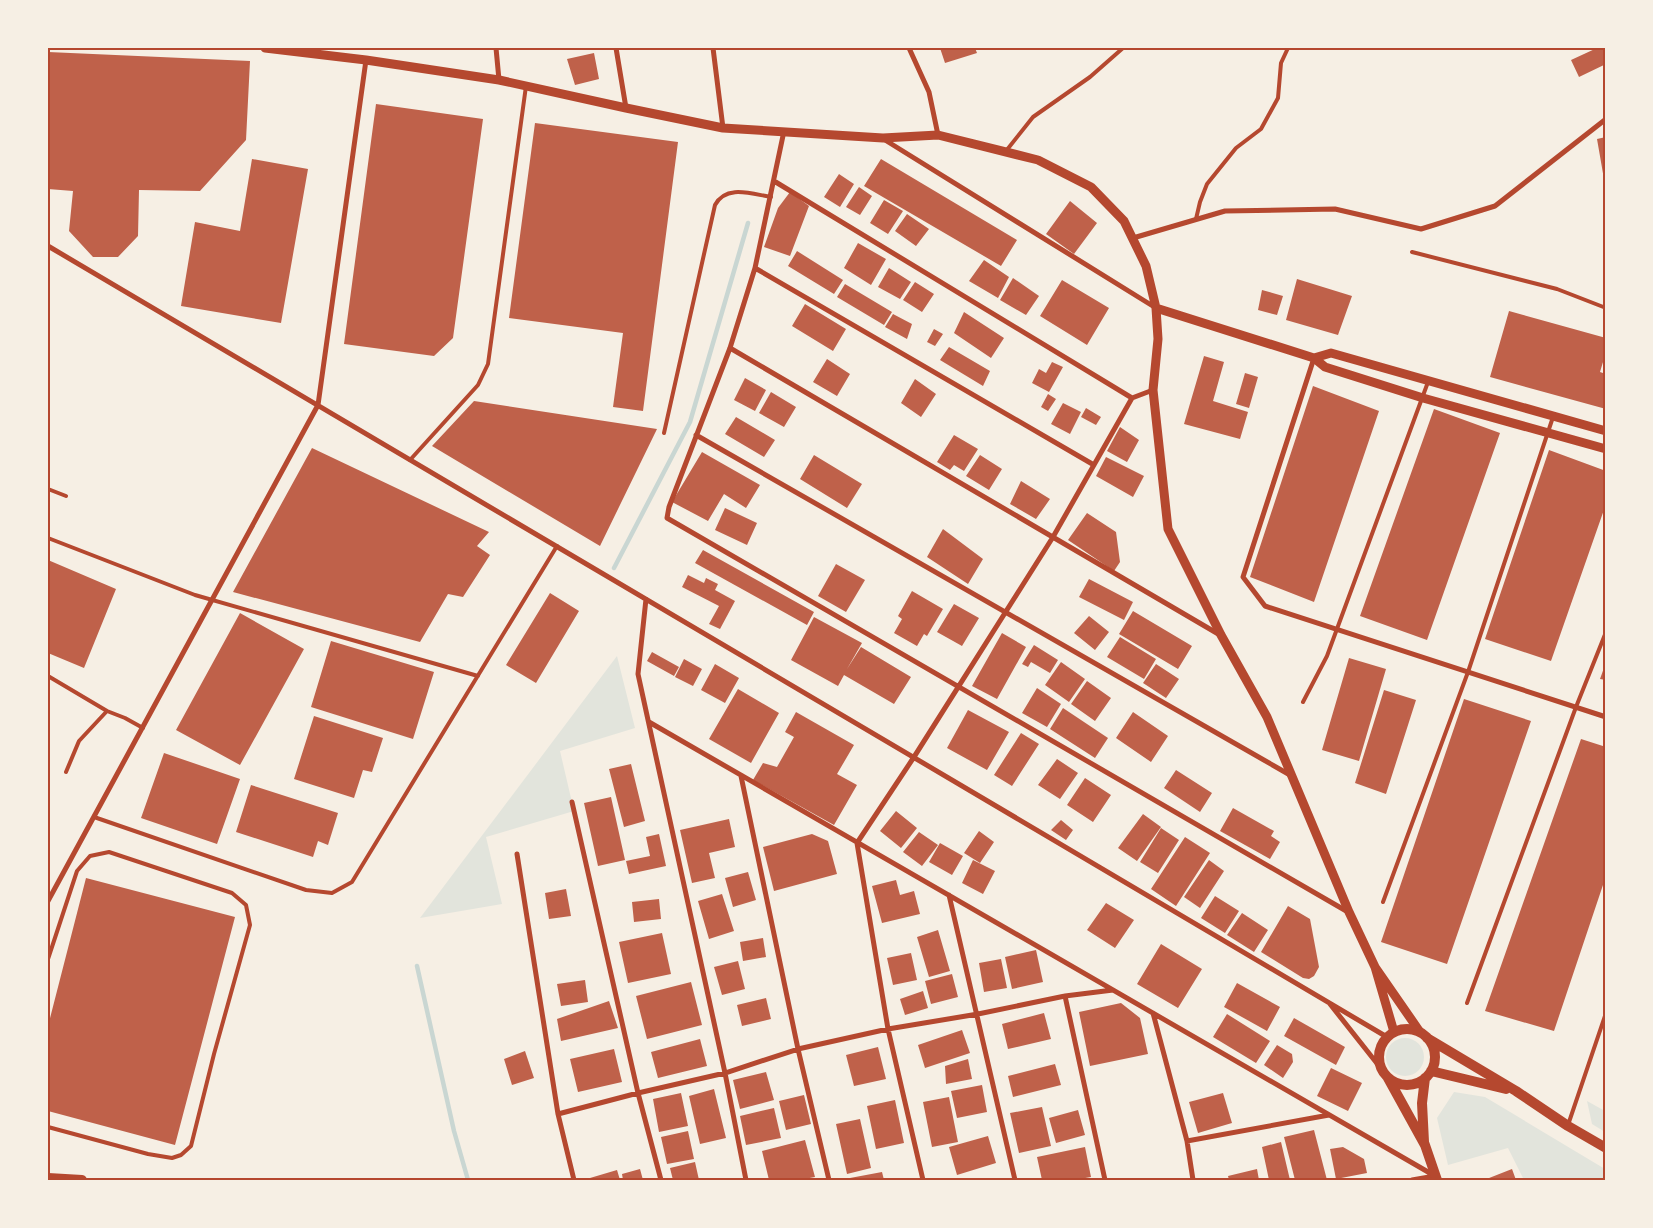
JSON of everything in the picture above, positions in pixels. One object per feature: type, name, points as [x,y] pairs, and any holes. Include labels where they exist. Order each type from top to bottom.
[{"type":"main road","points":[[1436,1178],[1425,1146],[1379,1062],[1382,1044],[1391,1035],[1403,1029],[1412,1029],[1424,1035],[1606,1148]]},
{"type":"main road","points":[[1424,1035],[1432,1045],[1435,1054],[1422,1103],[1425,1146]]},
{"type":"main road","points":[[1385,1074],[1402,1084],[1410,1085],[1428,1075],[1516,1091]]},
{"type":"main road","points":[[48,1178],[82,1180]]},
{"type":"street","points":[[265,48],[366,60],[499,80],[723,128],[882,138],[938,136],[1038,160],[1091,186],[1124,221],[1146,266],[1156,308],[1158,338],[1153,390],[1168,529],[1220,635],[1267,717],[1349,912],[1375,967],[1424,1035]]},
{"type":"street","points":[[496,48],[499,80]]},
{"type":"street","points":[[616,48],[626,108]]},
{"type":"street","points":[[713,48],[723,128]]},
{"type":"street","points":[[909,48],[929,92],[938,136]]},
{"type":"street","points":[[48,900],[214,599],[318,405],[366,60]]},
{"type":"street","points":[[1132,238],[1226,211],[1335,208],[1421,228],[1495,206],[1606,119]]},
{"type":"street","points":[[784,131],[755,268],[730,348],[669,507],[667,518],[1349,912]]},
{"type":"street","points":[[882,138],[1156,308],[1314,358],[1325,367],[1423,398],[1606,448]]},
{"type":"street","points":[[774,181],[1132,398]]},
{"type":"street","points":[[48,246],[1326,1000],[1391,1035]]},
{"type":"street","points":[[755,268],[1094,465]]},
{"type":"street","points":[[730,348],[1220,635]]},
{"type":"street","points":[[1314,358],[1331,353],[1606,431]]},
{"type":"street","points":[[1314,358],[1243,577],[1265,606],[1606,717]]},
{"type":"street","points":[[923,1180],[888,1029],[857,842],[1006,613],[1053,537],[1132,398],[1153,390]]},
{"type":"street","points":[[696,435],[1292,776]]},
{"type":"street","points":[[646,599],[638,674],[746,1180]]},
{"type":"street","points":[[648,722],[1436,1178]]},
{"type":"street","points":[[741,776],[798,1049],[829,1180]]},
{"type":"street","points":[[572,802],[638,1093],[661,1180]]},
{"type":"street","points":[[516,854],[558,1114],[574,1180]]},
{"type":"street","points":[[949,896],[978,1014],[1015,1180]]},
{"type":"street","points":[[1375,967],[1391,1035]]},
{"type":"street","points":[[558,1114],[724,1073],[798,1049],[888,1029],[978,1014],[1065,996],[1113,990]]},
{"type":"street","points":[[1065,996],[1105,1180]]},
{"type":"street","points":[[1326,1000],[1385,1074]]},
{"type":"street","points":[[1153,1013],[1187,1141],[1193,1180]]},
{"type":"street","points":[[1187,1141],[1329,1115]]},
{"type":"street","points":[[1412,1180],[1436,1178]]},
{"type":"lane","points":[[1006,152],[1033,117],[1090,77],[1123,48]]},
{"type":"lane","points":[[1196,220],[1200,202],[1208,184],[1236,148],[1261,129],[1278,98],[1281,63],[1288,48]]},
{"type":"lane","points":[[410,460],[478,385],[488,364],[526,86]]},
{"type":"lane","points":[[664,433],[715,205],[721,197],[734,191],[771,197]]},
{"type":"lane","points":[[1412,252],[1557,289],[1606,308]]},
{"type":"lane","points":[[1303,702],[1327,656],[1428,382]]},
{"type":"lane","points":[[1383,902],[1468,672],[1553,417]]},
{"type":"lane","points":[[48,489],[66,496]]},
{"type":"lane","points":[[48,538],[195,594],[478,676]]},
{"type":"lane","points":[[94,817],[306,890],[332,893],[352,882],[557,546]]},
{"type":"lane","points":[[1467,1003],[1576,707],[1606,632]]},
{"type":"lane","points":[[48,676],[107,711],[143,728]]},
{"type":"lane","points":[[66,772],[79,741],[107,711]]},
{"type":"lane","points":[[48,959],[78,871],[90,856],[109,852],[232,893],[246,905],[250,925],[190,1146],[181,1154],[172,1158],[148,1154],[48,1128]]},
{"type":"lane","points":[[1568,1126],[1606,1013]]},
{"type":"shaded area","points":[[617,656],[635,728],[560,751],[574,811],[486,837],[502,904],[420,918]]},
{"type":"shaded area","points":[[1405,1038],[1419,1043],[1424,1057],[1419,1071],[1405,1076],[1391,1071],[1386,1057],[1391,1043]]},
{"type":"shaded area","points":[[1454,1092],[1485,1097],[1605,1169],[1605,1180],[1524,1180],[1508,1148],[1448,1165],[1437,1118]]},
{"type":"shaded area","points":[[1587,1101],[1605,1111],[1605,1132],[1592,1124]]},
{"type":"building","points":[[940,48],[975,48],[977,53],[945,63]]},
{"type":"building","points":[[1597,48],[1606,48],[1606,64],[1579,77],[1571,60]]},
{"type":"building","points":[[48,52],[250,61],[246,140],[200,191],[139,190],[138,236],[118,257],[93,257],[69,231],[73,191],[48,189]]},
{"type":"building","points":[[594,53],[599,79],[575,85],[567,59]]},
{"type":"building","points":[[376,104],[483,119],[453,338],[434,356],[344,344]]},
{"type":"building","points":[[535,123],[678,142],[643,411],[613,407],[623,333],[509,318]]},
{"type":"building","points":[[1606,137],[1606,185],[1605,185],[1597,139]]},
{"type":"building","points":[[252,159],[308,169],[281,323],[181,306],[195,222],[240,231]]},
{"type":"building","points":[[881,159],[1017,240],[1001,266],[864,186]]},
{"type":"building","points":[[839,174],[854,184],[840,207],[824,197]]},
{"type":"building","points":[[859,187],[872,196],[860,215],[846,207]]},
{"type":"building","points":[[790,192],[809,206],[790,256],[764,247],[778,208]]},
{"type":"building","points":[[884,200],[903,211],[888,234],[870,223]]},
{"type":"building","points":[[1070,201],[1097,223],[1074,254],[1046,234]]},
{"type":"building","points":[[907,214],[929,229],[916,246],[895,231]]},
{"type":"building","points":[[858,243],[886,259],[871,285],[844,268]]},
{"type":"building","points":[[797,251],[843,280],[834,294],[788,266]]},
{"type":"building","points":[[984,260],[1009,277],[998,298],[969,281]]},
{"type":"building","points":[[889,268],[911,282],[900,299],[878,287]]},
{"type":"building","points":[[1013,278],[1039,296],[1026,315],[1000,300]]},
{"type":"building","points":[[1297,279],[1352,296],[1338,335],[1286,320]]},
{"type":"building","points":[[1062,280],[1109,308],[1087,345],[1040,316]]},
{"type":"building","points":[[915,282],[934,294],[922,312],[903,300]]},
{"type":"building","points":[[845,284],[892,312],[884,325],[837,297]]},
{"type":"building","points":[[1262,290],[1283,296],[1277,315],[1258,310]]},
{"type":"building","points":[[805,304],[846,329],[833,351],[792,326]]},
{"type":"building","points":[[1509,311],[1606,338],[1606,352],[1600,372],[1606,374],[1606,409],[1490,377]]},
{"type":"building","points":[[964,312],[1004,338],[991,358],[954,333]]},
{"type":"building","points":[[893,314],[912,324],[907,339],[885,327]]},
{"type":"building","points":[[934,329],[943,334],[935,346],[927,342]]},
{"type":"building","points":[[949,347],[990,371],[983,386],[940,360]]},
{"type":"building","points":[[1204,356],[1224,362],[1213,401],[1248,412],[1240,439],[1184,424]]},
{"type":"building","points":[[827,359],[850,374],[837,396],[813,382]]},
{"type":"building","points":[[1052,362],[1063,367],[1049,392],[1032,383],[1039,369],[1046,373]]},
{"type":"building","points":[[1245,373],[1258,377],[1249,408],[1236,404]]},
{"type":"building","points":[[745,378],[766,390],[755,411],[734,400]]},
{"type":"building","points":[[915,379],[936,394],[921,417],[901,403]]},
{"type":"building","points":[[1313,386],[1379,411],[1314,602],[1250,577]]},
{"type":"building","points":[[771,392],[796,407],[784,427],[759,413]]},
{"type":"building","points":[[1048,394],[1056,399],[1048,411],[1041,407]]},
{"type":"building","points":[[474,401],[657,429],[600,546],[432,446]]},
{"type":"building","points":[[1063,403],[1081,412],[1070,434],[1051,424]]},
{"type":"building","points":[[1086,408],[1101,417],[1096,425],[1081,417]]},
{"type":"building","points":[[1434,409],[1500,433],[1427,640],[1360,616]]},
{"type":"building","points":[[736,417],[775,440],[764,457],[725,434]]},
{"type":"building","points":[[1120,427],[1139,440],[1127,462],[1107,451]]},
{"type":"building","points":[[954,435],[978,449],[964,471],[954,465],[950,470],[937,462]]},
{"type":"building","points":[[312,448],[489,532],[477,546],[490,555],[463,597],[448,594],[420,642],[233,592]]},
{"type":"building","points":[[1549,450],[1606,471],[1606,504],[1551,661],[1485,639]]},
{"type":"building","points":[[702,452],[760,485],[746,508],[724,494],[708,521],[672,502]]},
{"type":"building","points":[[814,455],[862,484],[847,508],[800,479]]},
{"type":"building","points":[[980,455],[1002,469],[989,490],[966,476]]},
{"type":"building","points":[[1106,457],[1144,476],[1133,497],[1096,476]]},
{"type":"building","points":[[1021,481],[1050,499],[1036,519],[1010,504]]},
{"type":"building","points":[[725,508],[757,523],[747,545],[715,530]]},
{"type":"building","points":[[1087,513],[1116,532],[1120,562],[1114,571],[1068,540]]},
{"type":"building","points":[[943,529],[983,559],[968,584],[927,557]]},
{"type":"building","points":[[703,550],[814,612],[807,625],[695,563]]},
{"type":"building","points":[[48,560],[116,589],[84,668],[48,653]]},
{"type":"building","points":[[836,564],[865,580],[846,612],[818,596]]},
{"type":"building","points":[[688,575],[704,583],[706,578],[718,584],[715,590],[735,601],[720,629],[709,624],[719,606],[682,587]]},
{"type":"building","points":[[1089,579],[1133,602],[1124,620],[1079,597]]},
{"type":"building","points":[[912,591],[943,609],[927,636],[924,634],[917,646],[894,633],[902,619],[898,616]]},
{"type":"building","points":[[550,593],[579,611],[536,683],[506,665]]},
{"type":"building","points":[[954,604],[979,618],[962,646],[937,632]]},
{"type":"building","points":[[1133,611],[1192,646],[1178,669],[1119,634]]},
{"type":"building","points":[[240,613],[304,649],[240,765],[176,730]]},
{"type":"building","points":[[1089,616],[1109,632],[1095,650],[1074,633]]},
{"type":"building","points":[[814,617],[862,643],[847,669],[861,647],[911,677],[894,704],[844,675],[838,686],[791,660]]},
{"type":"building","points":[[1002,633],[1026,647],[997,699],[972,686]]},
{"type":"building","points":[[1120,637],[1156,659],[1144,679],[1107,657]]},
{"type":"building","points":[[331,641],[434,672],[413,739],[311,707]]},
{"type":"building","points":[[1034,645],[1058,660],[1050,673],[1031,662],[1028,667],[1022,664]]},
{"type":"building","points":[[652,652],[679,667],[674,676],[647,661]]},
{"type":"building","points":[[1349,658],[1386,669],[1359,761],[1322,750]]},
{"type":"building","points":[[684,659],[702,669],[693,686],[675,677]]},
{"type":"building","points":[[1061,662],[1085,679],[1069,702],[1045,685]]},
{"type":"building","points":[[715,664],[739,678],[725,703],[701,690]]},
{"type":"building","points":[[1156,664],[1179,679],[1166,698],[1143,683]]},
{"type":"building","points":[[1606,665],[1606,680],[1600,679]]},
{"type":"building","points":[[1087,681],[1111,698],[1095,721],[1071,704]]},
{"type":"building","points":[[1037,688],[1061,704],[1047,727],[1022,713]]},
{"type":"building","points":[[738,689],[779,713],[751,763],[709,739]]},
{"type":"building","points":[[1384,690],[1416,700],[1386,794],[1355,783]]},
{"type":"building","points":[[1464,699],[1531,721],[1447,964],[1381,942]]},
{"type":"building","points":[[1063,708],[1108,738],[1095,758],[1050,729]]},
{"type":"building","points":[[968,710],[1009,732],[987,770],[947,748]]},
{"type":"building","points":[[796,712],[854,745],[837,774],[857,785],[834,825],[753,780],[763,763],[777,767],[794,737],[785,732]]},
{"type":"building","points":[[1133,712],[1168,736],[1151,762],[1116,738]]},
{"type":"building","points":[[314,716],[383,738],[372,772],[363,770],[354,798],[294,779]]},
{"type":"building","points":[[1021,733],[1039,744],[1012,786],[994,775]]},
{"type":"building","points":[[1581,739],[1606,747],[1606,876],[1554,1031],[1485,1011]]},
{"type":"building","points":[[164,753],[240,779],[217,844],[141,818]]},
{"type":"building","points":[[1057,759],[1078,773],[1060,799],[1038,785]]},
{"type":"building","points":[[631,764],[645,821],[624,827],[609,769]]},
{"type":"building","points":[[1176,770],[1212,793],[1200,812],[1164,788]]},
{"type":"building","points":[[1085,778],[1111,795],[1093,822],[1067,805]]},
{"type":"building","points":[[251,785],[338,813],[328,845],[318,841],[313,857],[236,832]]},
{"type":"building","points":[[611,797],[625,860],[598,866],[584,803]]},
{"type":"building","points":[[1233,808],[1274,831],[1271,836],[1280,842],[1270,859],[1220,831]]},
{"type":"building","points":[[896,811],[917,828],[901,848],[880,831]]},
{"type":"building","points":[[1143,814],[1161,827],[1137,861],[1118,848]]},
{"type":"building","points":[[729,819],[735,847],[709,853],[715,878],[692,883],[680,830]]},
{"type":"building","points":[[1061,820],[1073,830],[1066,840],[1051,830]]},
{"type":"building","points":[[1161,828],[1179,840],[1158,873],[1140,862]]},
{"type":"building","points":[[979,831],[994,842],[980,863],[964,853]]},
{"type":"building","points":[[919,832],[938,845],[922,866],[903,852]]},
{"type":"building","points":[[659,834],[666,866],[629,874],[626,861],[650,856],[646,837]]},
{"type":"building","points":[[812,834],[828,841],[837,874],[774,891],[763,847]]},
{"type":"building","points":[[1185,837],[1210,853],[1176,906],[1151,889]]},
{"type":"building","points":[[940,843],[963,856],[952,875],[929,862]]},
{"type":"building","points":[[973,860],[995,871],[983,894],[962,883]]},
{"type":"building","points":[[1209,860],[1224,871],[1200,908],[1184,897]]},
{"type":"building","points":[[748,872],[756,900],[733,907],[725,878]]},
{"type":"building","points":[[86,878],[235,917],[175,1145],[48,1111],[48,1026]]},
{"type":"building","points":[[896,880],[900,895],[914,891],[920,914],[882,923],[872,886]]},
{"type":"building","points":[[566,889],[571,916],[549,919],[545,893]]},
{"type":"building","points":[[722,894],[734,931],[709,939],[698,901]]},
{"type":"building","points":[[1215,896],[1239,911],[1225,933],[1201,918]]},
{"type":"building","points":[[659,899],[661,919],[634,922],[632,902]]},
{"type":"building","points":[[1106,903],[1134,920],[1115,948],[1087,930]]},
{"type":"building","points":[[1288,906],[1310,919],[1319,967],[1314,976],[1309,979],[1303,978],[1261,952]]},
{"type":"building","points":[[1242,913],[1268,930],[1254,952],[1227,935]]},
{"type":"building","points":[[938,930],[950,971],[929,977],[917,937]]},
{"type":"building","points":[[662,933],[671,974],[628,983],[619,942]]},
{"type":"building","points":[[763,938],[766,957],[743,961],[740,942]]},
{"type":"building","points":[[1161,944],[1202,969],[1178,1008],[1137,984]]},
{"type":"building","points":[[1036,950],[1043,982],[1012,989],[1005,957]]},
{"type":"building","points":[[911,953],[917,980],[893,985],[887,958]]},
{"type":"building","points":[[1001,959],[1007,988],[984,992],[979,963]]},
{"type":"building","points":[[738,961],[745,989],[722,995],[714,967]]},
{"type":"building","points":[[952,974],[958,997],[931,1004],[925,981]]},
{"type":"building","points":[[585,980],[588,1002],[561,1006],[557,984]]},
{"type":"building","points":[[691,982],[702,1025],[647,1039],[636,996]]},
{"type":"building","points":[[1237,983],[1280,1007],[1267,1031],[1224,1007]]},
{"type":"building","points":[[923,991],[928,1008],[905,1015],[900,999]]},
{"type":"building","points":[[766,998],[771,1019],[742,1026],[737,1005]]},
{"type":"building","points":[[609,1001],[618,1028],[561,1041],[557,1019]]},
{"type":"building","points":[[1121,1003],[1140,1018],[1148,1054],[1090,1066],[1079,1012]]},
{"type":"building","points":[[1044,1013],[1051,1039],[1008,1049],[1002,1024]]},
{"type":"building","points":[[1227,1014],[1270,1041],[1256,1063],[1213,1037]]},
{"type":"building","points":[[1294,1018],[1345,1047],[1336,1065],[1284,1036]]},
{"type":"building","points":[[962,1030],[970,1053],[925,1068],[918,1045]]},
{"type":"building","points":[[700,1039],[707,1066],[658,1078],[651,1052]]},
{"type":"building","points":[[1277,1045],[1292,1054],[1293,1062],[1283,1078],[1264,1065]]},
{"type":"building","points":[[878,1047],[886,1079],[854,1086],[846,1055]]},
{"type":"building","points":[[614,1049],[622,1082],[578,1092],[570,1059]]},
{"type":"building","points":[[525,1051],[534,1078],[512,1085],[504,1059]]},
{"type":"building","points":[[968,1059],[972,1079],[946,1084],[945,1066]]},
{"type":"building","points":[[1055,1064],[1061,1085],[1013,1097],[1008,1076]]},
{"type":"building","points":[[1331,1068],[1362,1083],[1348,1111],[1317,1096]]},
{"type":"building","points":[[766,1072],[774,1100],[740,1109],[733,1080]]},
{"type":"building","points":[[982,1085],[987,1112],[957,1118],[951,1091]]},
{"type":"building","points":[[714,1089],[726,1138],[700,1144],[689,1096]]},
{"type":"building","points":[[681,1093],[688,1126],[659,1132],[653,1099]]},
{"type":"building","points":[[1223,1093],[1232,1123],[1198,1133],[1189,1102]]},
{"type":"building","points":[[804,1095],[811,1124],[786,1130],[779,1101]]},
{"type":"building","points":[[949,1097],[958,1142],[932,1147],[923,1102]]},
{"type":"building","points":[[895,1100],[904,1143],[876,1149],[867,1106]]},
{"type":"building","points":[[1042,1107],[1051,1146],[1019,1153],[1010,1113]]},
{"type":"building","points":[[774,1108],[781,1138],[746,1145],[740,1116]]},
{"type":"building","points":[[1078,1110],[1085,1135],[1056,1143],[1049,1118]]},
{"type":"building","points":[[860,1119],[871,1168],[847,1174],[836,1124]]},
{"type":"building","points":[[1314,1130],[1327,1180],[1295,1180],[1284,1137]]},
{"type":"building","points":[[688,1131],[694,1159],[667,1164],[661,1137]]},
{"type":"building","points":[[988,1136],[996,1163],[957,1175],[949,1147]]},
{"type":"building","points":[[805,1140],[815,1177],[799,1180],[769,1180],[762,1151]]},
{"type":"building","points":[[1281,1142],[1290,1180],[1269,1180],[1262,1147]]},
{"type":"building","points":[[1085,1147],[1091,1177],[1074,1180],[1042,1180],[1037,1157]]},
{"type":"building","points":[[1343,1147],[1364,1159],[1367,1173],[1336,1179],[1330,1149]]},
{"type":"building","points":[[695,1162],[699,1180],[673,1180],[670,1168]]},
{"type":"building","points":[[640,1169],[643,1180],[623,1180],[622,1174]]},
{"type":"building","points":[[1257,1169],[1259,1180],[1229,1180],[1228,1176]]},
{"type":"building","points":[[1512,1169],[1516,1180],[1484,1180]]},
{"type":"building","points":[[617,1170],[620,1180],[591,1180],[590,1178]]},
{"type":"building","points":[[882,1172],[884,1180],[851,1180],[850,1178]]},
{"type":"waterway","points":[[614,568],[690,422],[748,223]]},
{"type":"waterway","points":[[417,966],[454,1131],[468,1180]]}]
